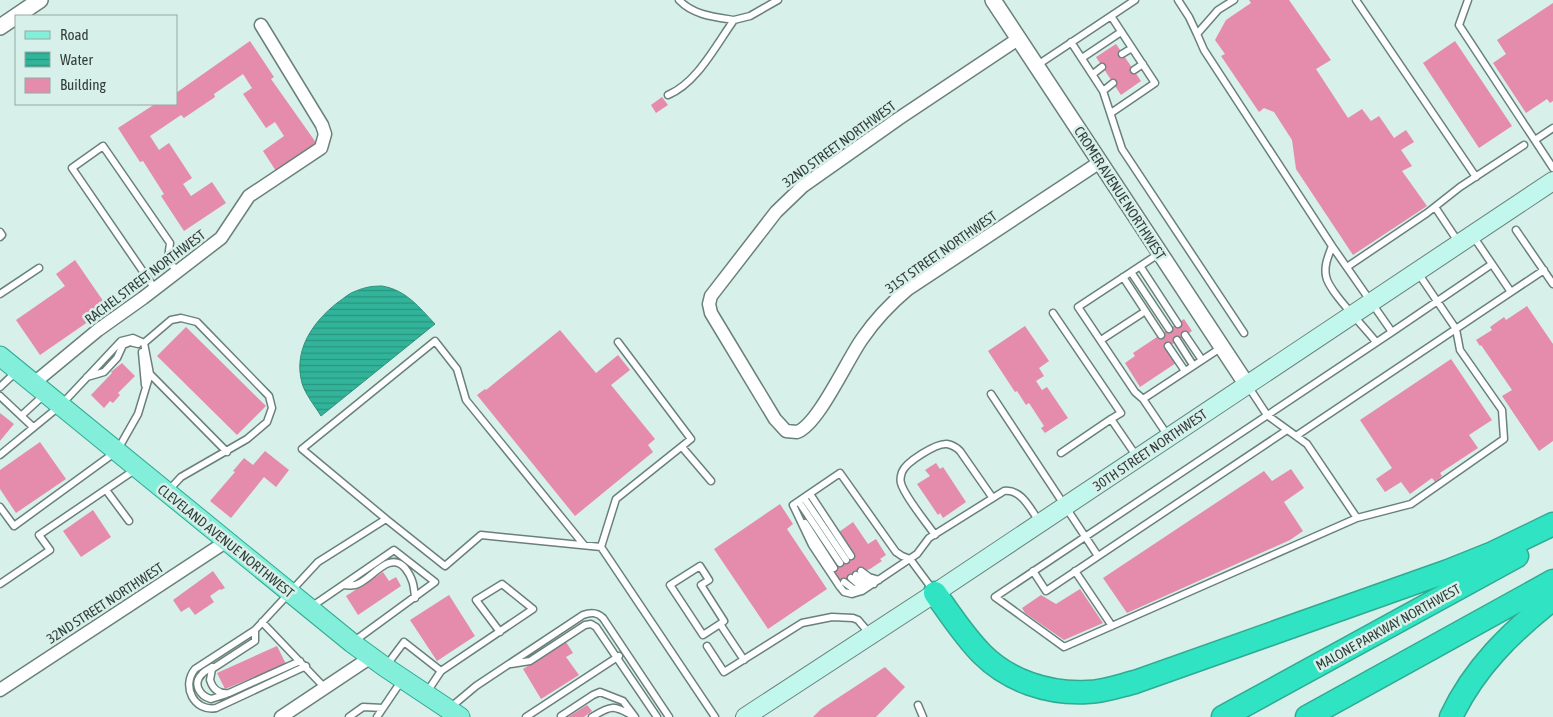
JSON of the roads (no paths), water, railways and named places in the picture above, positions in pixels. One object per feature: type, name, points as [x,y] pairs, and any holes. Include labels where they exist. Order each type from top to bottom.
[{"type":"highway","points":[[935,593],[958,625],[981,652],[1005,672],[1039,687],[1058,691],[1086,692],[1109,689],[1135,682],[1448,571],[1493,553],[1553,524]]},
{"type":"highway","name":"MALONE PARKWAY NORTHWEST","points":[[1224,717],[1553,536]]},
{"type":"highway","points":[[1307,717],[1553,581]]},
{"type":"highway","points":[[1451,717],[1472,680],[1490,656],[1506,639],[1553,599]]},
{"type":"main road","name":"30TH STREET NORTHWEST","points":[[745,717],[935,593],[1553,181]]},
{"type":"main road","name":"CLEVELAND AVENUE NORTHWEST","points":[[0,356],[309,609],[352,643],[448,711]]},
{"type":"street","points":[[18,15],[40,0]]},
{"type":"street","name":"CROMER AVENUE NORTHWEST","points":[[993,0],[1247,385]]},
{"type":"street","points":[[0,27],[15,17]]},
{"type":"street","name":"RACHEL STREET NORTHWEST","points":[[40,388],[98,330],[221,238],[249,196],[319,151],[323,145],[325,134],[322,125],[261,25]]},
{"type":"street","name":"32ND STREET NORTHWEST","points":[[786,431],[764,402],[711,314],[709,304],[711,296],[776,212],[803,186],[898,119],[1018,39]]},
{"type":"street","name":"31ST STREET NORTHWEST","points":[[786,431],[801,431],[810,423],[879,316],[908,289],[1100,162]]},
{"type":"street","name":"32ND STREET NORTHWEST","points":[[0,690],[227,541]]},
{"type":"street","points":[[280,717],[325,688],[378,662]]},
{"type":"lane","points":[[679,0],[692,10],[706,16],[734,20],[750,16],[778,0]]},
{"type":"lane","points":[[1036,66],[1135,0]]},
{"type":"lane","points":[[1178,0],[1189,17],[1204,50],[1332,246],[1392,332]]},
{"type":"lane","points":[[1197,34],[1218,10],[1234,0]]},
{"type":"lane","points":[[1356,0],[1476,176]]},
{"type":"lane","points":[[1468,0],[1459,26],[1553,168]]},
{"type":"lane","points":[[1111,16],[1155,83],[1111,113]]},
{"type":"lane","points":[[668,95],[677,91],[694,76],[734,20]]},
{"type":"lane","points":[[1082,58],[1121,32]]},
{"type":"lane","points":[[1071,42],[1103,91],[1122,149],[1244,332]]},
{"type":"lane","points":[[1122,54],[1132,48]]},
{"type":"lane","points":[[1134,70],[1143,64]]},
{"type":"lane","points":[[1092,74],[1102,67]]},
{"type":"lane","points":[[1103,91],[1113,84]]},
{"type":"lane","points":[[1535,140],[1553,128]]},
{"type":"lane","points":[[1347,267],[1435,207],[1476,176],[1524,145]]},
{"type":"lane","points":[[155,289],[72,168],[103,146],[170,243],[168,259],[177,272]]},
{"type":"lane","points":[[1435,207],[1492,264],[1511,292]]},
{"type":"lane","points":[[1516,230],[1553,284]]},
{"type":"lane","points":[[0,232],[2,235],[0,237]]},
{"type":"lane","points":[[1332,246],[1325,263],[1326,279],[1340,300],[1376,342]]},
{"type":"lane","points":[[1160,253],[1078,307],[1135,392],[1143,399],[1169,437]]},
{"type":"lane","points":[[1417,272],[1438,301],[1456,328],[1460,350],[1502,410],[1504,439],[1411,504],[1356,518],[1064,647],[995,597],[1032,571],[1392,332],[1438,301],[1492,264]]},
{"type":"lane","points":[[1140,266],[1178,324]]},
{"type":"lane","points":[[0,294],[39,268]]},
{"type":"lane","points":[[1296,436],[1544,270]]},
{"type":"lane","points":[[1131,272],[1170,329]]},
{"type":"lane","points":[[1123,277],[1161,335]]},
{"type":"lane","points":[[1053,313],[1121,413],[1061,454]]},
{"type":"lane","points":[[1101,340],[1141,314]]},
{"type":"lane","points":[[144,343],[171,320],[181,318],[197,322],[269,396],[272,408],[267,422],[248,440],[181,477],[167,492]]},
{"type":"lane","points":[[1185,335],[1202,360]]},
{"type":"lane","points":[[0,455],[61,405],[121,340],[133,338],[144,343]]},
{"type":"lane","points":[[1177,340],[1194,365]]},
{"type":"lane","points":[[584,545],[466,400],[457,368],[435,341],[302,449],[445,566],[481,535],[584,545],[601,546]]},
{"type":"lane","points":[[87,377],[104,372],[117,358],[123,345],[134,342],[142,349],[145,391]]},
{"type":"lane","points":[[601,546],[616,499],[691,439],[618,342]]},
{"type":"lane","points":[[0,507],[14,526],[117,451],[138,414],[150,374],[144,343]]},
{"type":"lane","points":[[1168,346],[1185,371]]},
{"type":"lane","points":[[1143,399],[1222,347]]},
{"type":"lane","points":[[0,386],[18,370]]},
{"type":"lane","points":[[150,374],[227,452]]},
{"type":"lane","points":[[1247,385],[1267,415],[1307,444],[1356,518]]},
{"type":"lane","points":[[21,416],[40,388]]},
{"type":"lane","points":[[991,394],[1098,556]]},
{"type":"lane","points":[[0,396],[33,427]]},
{"type":"lane","points":[[1111,420],[1138,458]]},
{"type":"lane","points":[[1032,571],[1046,591],[1287,430]]},
{"type":"lane","points":[[935,535],[904,490],[901,476],[903,470],[908,465],[934,447],[941,444],[954,446],[960,451],[992,497]]},
{"type":"lane","points":[[682,446],[711,481]]},
{"type":"lane","points":[[0,584],[50,550],[39,535],[137,468]]},
{"type":"lane","points":[[801,500],[840,473],[896,552],[910,559],[935,593]]},
{"type":"lane","points":[[106,490],[128,520]]},
{"type":"lane","points":[[801,500],[812,545],[844,592],[852,594],[871,585],[910,559],[917,554],[929,538],[1004,491],[1014,492],[1024,500],[1040,523]]},
{"type":"lane","points":[[801,500],[843,562],[801,500]]},
{"type":"lane","points":[[306,666],[220,707],[210,709],[199,704],[192,698],[189,690],[192,672],[255,630],[318,562],[386,518]]},
{"type":"lane","points":[[601,546],[715,717]]},
{"type":"lane","points":[[309,609],[394,550],[436,582],[352,643]]},
{"type":"lane","points":[[343,585],[356,585],[389,563],[397,562],[403,566],[413,579],[414,598]]},
{"type":"lane","points":[[700,566],[709,580],[701,585],[724,621],[720,624],[703,635],[670,585],[700,566]]},
{"type":"lane","points":[[1075,571],[1112,626]]},
{"type":"lane","points":[[853,577],[864,580],[871,585],[852,588],[853,577]]},
{"type":"lane","points":[[425,694],[441,671],[500,632],[533,609],[502,584],[476,600],[500,632]]},
{"type":"lane","points":[[448,711],[476,686],[507,665],[583,615],[593,612],[601,616],[667,715],[657,717],[595,626],[588,623],[530,661],[507,665]]},
{"type":"lane","points":[[707,646],[724,672],[802,622],[832,617],[853,618],[858,620],[871,635]]},
{"type":"lane","points":[[262,622],[325,688]]},
{"type":"lane","points":[[720,624],[744,660]]},
{"type":"lane","points":[[255,630],[255,641],[200,676],[198,685],[199,690],[204,696],[211,699],[216,698],[300,661]]},
{"type":"lane","points":[[378,662],[404,642],[441,671]]},
{"type":"lane","points":[[526,717],[625,652]]},
{"type":"lane","points":[[213,667],[210,678],[213,687],[219,692],[229,693]]},
{"type":"lane","points":[[377,717],[403,679]]},
{"type":"lane","points":[[561,716],[600,692],[623,701],[628,705],[635,717]]},
{"type":"lane","points":[[918,705],[923,717]]},
{"type":"lane","points":[[349,717],[363,707],[383,708]]},
{"type":"lane","points":[[592,717],[605,709],[613,707],[635,717]]},
{"type":"water","points":[[382,286],[405,295],[435,324],[321,416],[302,383],[300,359],[307,338],[320,319],[346,296],[363,289]]}]
